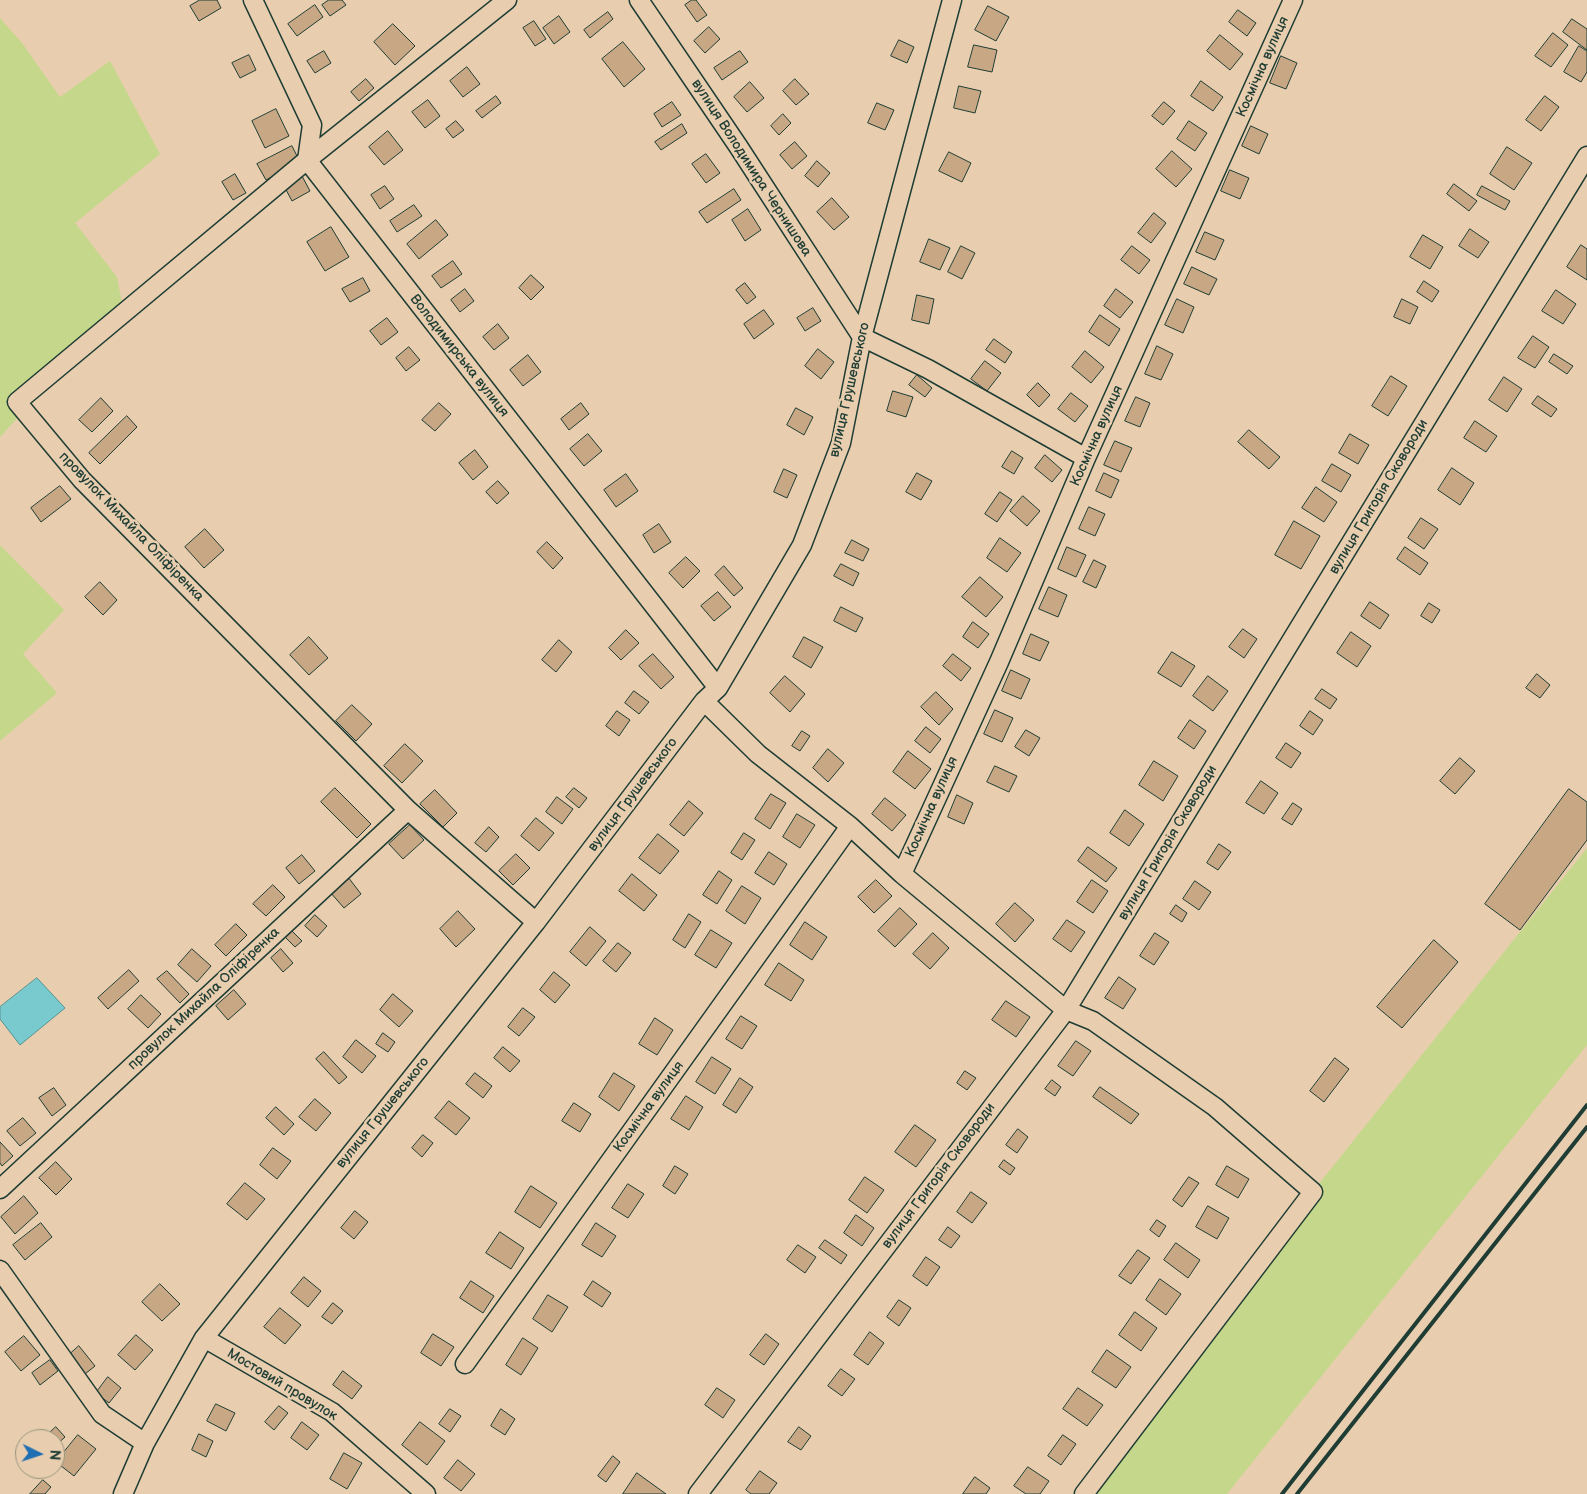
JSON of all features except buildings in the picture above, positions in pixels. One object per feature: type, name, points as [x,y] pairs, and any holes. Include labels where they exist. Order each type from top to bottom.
[{"type":"street","points":[[253,0],[312,125],[307,160]]},
{"type":"street","points":[[307,160],[507,0]]},
{"type":"street","name":"вулиця Володимира Чернишова","points":[[639,0],[738,146],[862,337]]},
{"type":"street","name":"вулиця Грушевського","points":[[123,1494],[145,1443],[204,1338],[536,922],[704,701],[718,688],[802,545],[841,443],[862,337],[952,0]]},
{"type":"street","name":"Космічна вулиця","points":[[902,874],[999,662],[1086,458],[1293,0]]},
{"type":"street","name":"вулиця Григорія Сковороди","points":[[698,1494],[1066,1010],[1587,156]]},
{"type":"street","name":"Володимирська вулиця","points":[[307,160],[718,688]]},
{"type":"street","name":"провулок Михайла Оліфіренка","points":[[307,160],[17,402],[82,480],[408,810],[536,922]]},
{"type":"street","points":[[862,337],[928,369],[1086,458]]},
{"type":"street","points":[[704,701],[758,754],[850,826],[902,874],[1066,1010],[1092,1021],[1215,1108],[1313,1192],[1084,1494]]},
{"type":"street","name":"провулок Михайла Оліфіренка","points":[[0,1189],[408,810]]},
{"type":"street","name":"Космічна вулиця","points":[[465,1364],[850,826]]},
{"type":"street","points":[[0,1270],[102,1414],[145,1443]]},
{"type":"street","name":"Мостовий провулок","points":[[204,1338],[332,1412],[426,1494]]},
{"type":"green space","points":[[0,18],[22,43],[60,97],[110,61],[160,154],[75,223],[117,277],[125,318],[27,408],[0,437]]},
{"type":"green space","points":[[0,545],[64,610],[23,654],[57,693],[0,741]]},
{"type":"green space","points":[[1587,848],[1587,1045],[1227,1494],[1097,1494],[1298,1210]]},
{"type":"water","points":[[37,978],[65,1008],[20,1045],[0,1019],[0,1007]]},
{"type":"railway","points":[[1282,1494],[1587,1105]]},
{"type":"railway","points":[[1297,1494],[1587,1127]]}]
